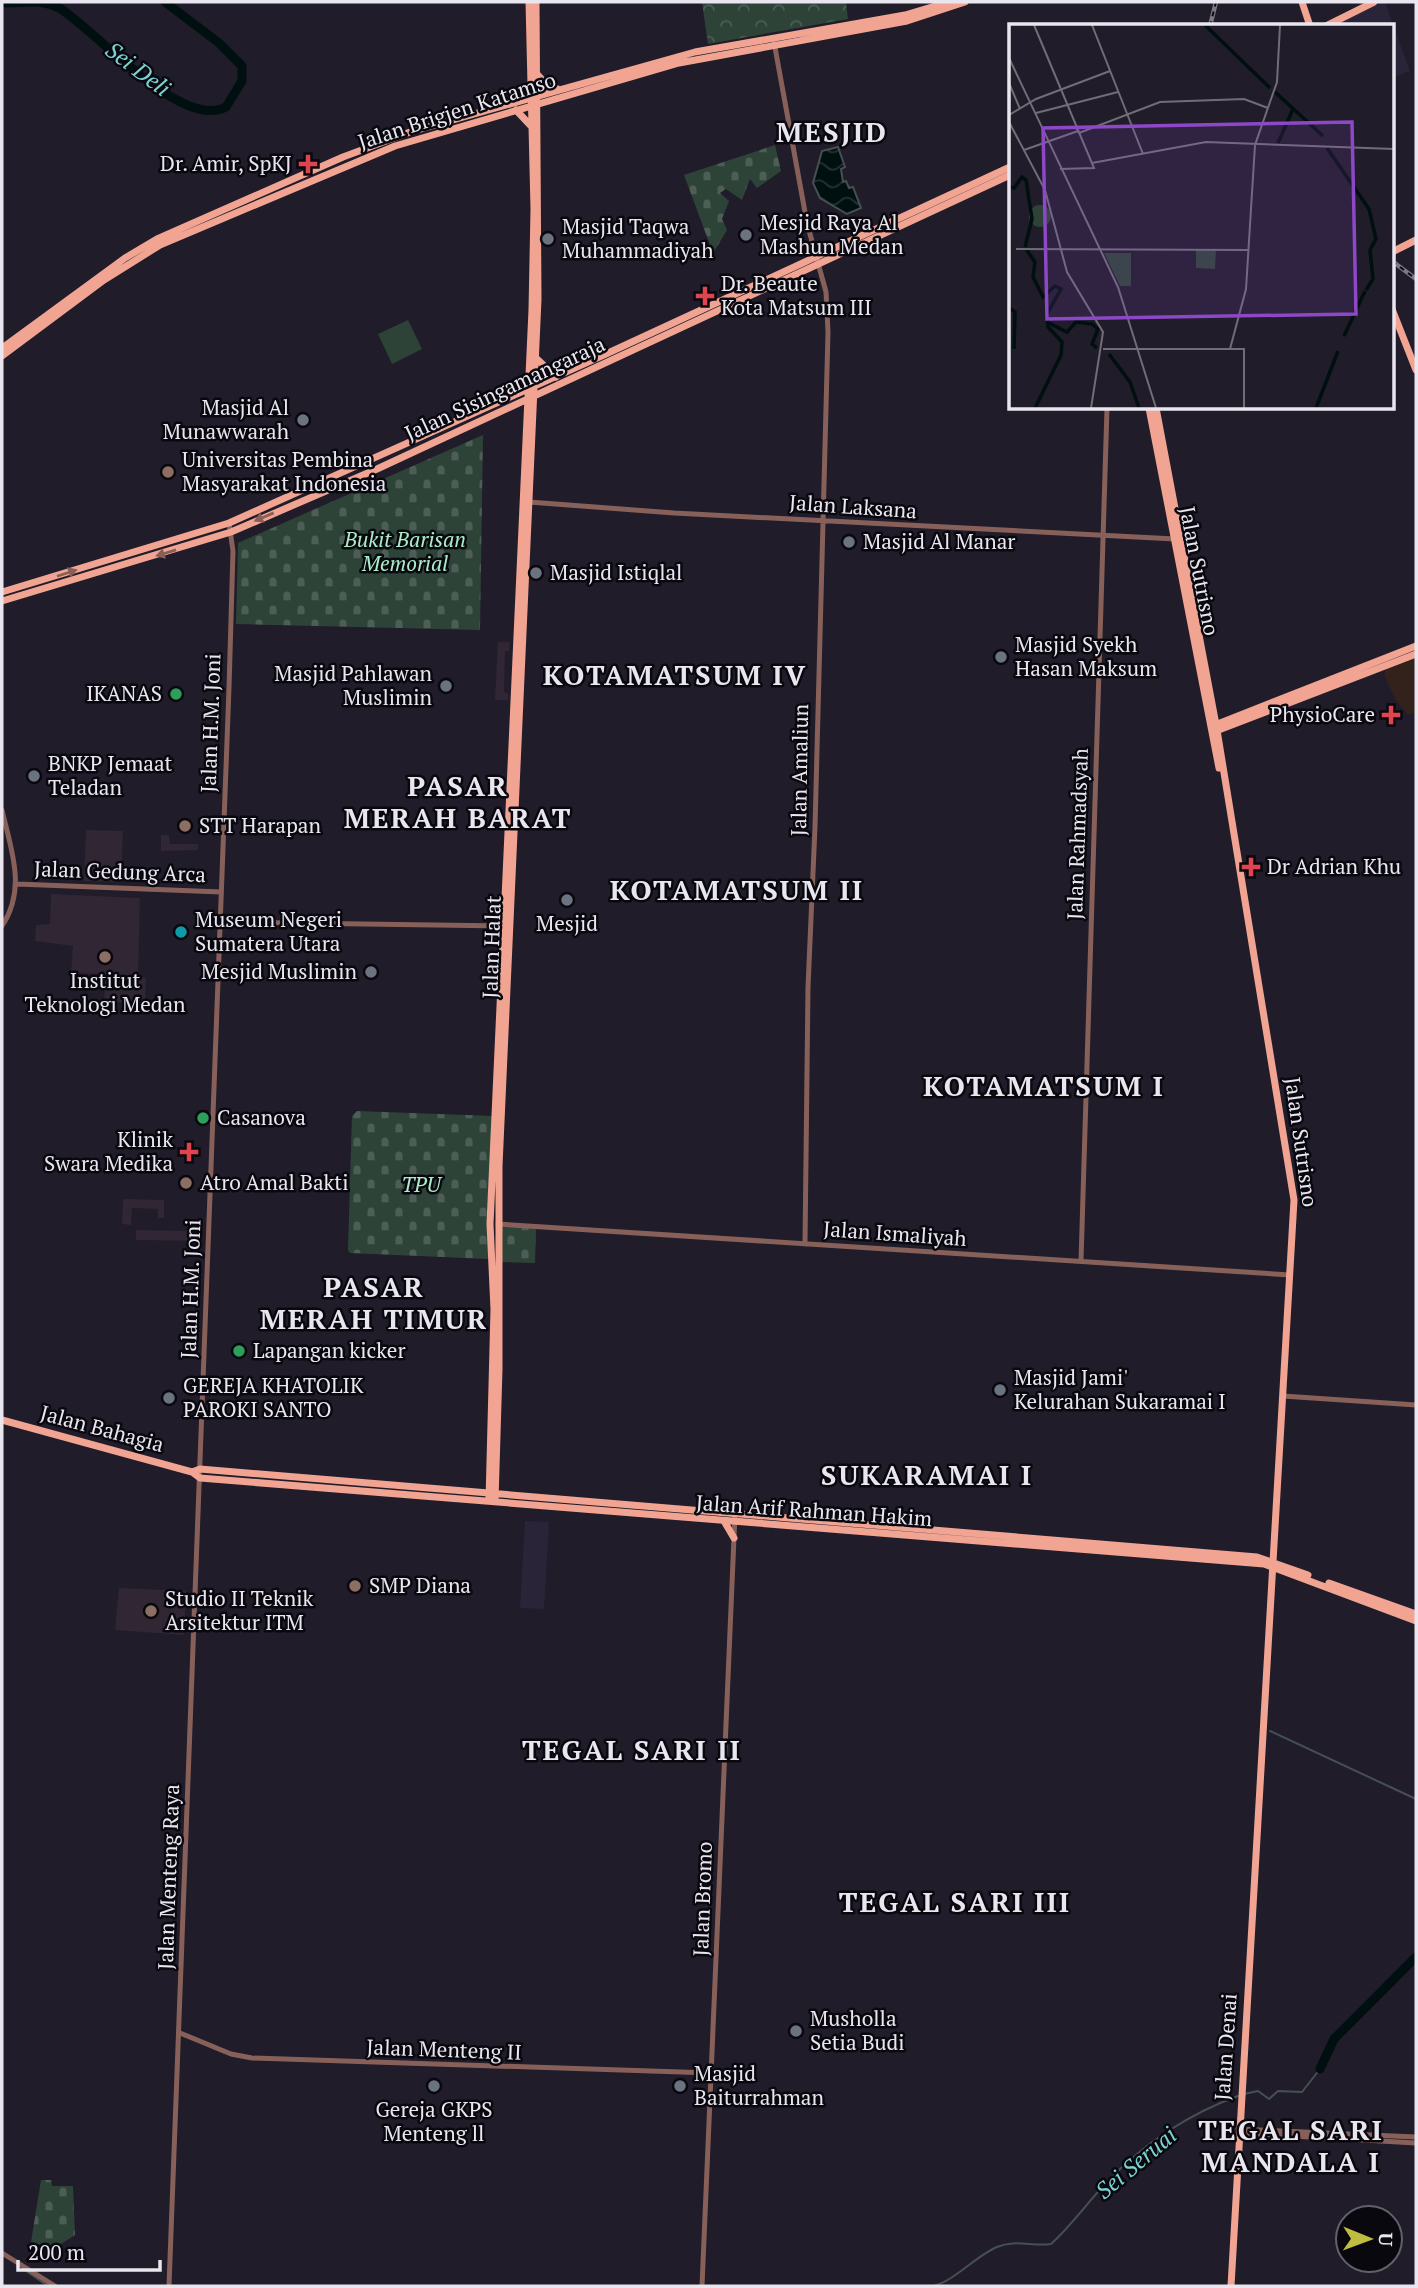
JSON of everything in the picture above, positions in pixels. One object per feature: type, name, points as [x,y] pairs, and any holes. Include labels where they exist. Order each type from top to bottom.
[{"type":"main road","points":[[529,2],[530,82],[534,100]]},
{"type":"main road","points":[[531,392],[536,357],[540,228],[534,100],[537,74],[536,2]]},
{"type":"main road","name":"Jalan Brigjen Katamso","points":[[906,18],[949,2]]},
{"type":"main road","name":"Jalan Brigjen Katamso","points":[[2,348],[134,253],[387,149],[516,110],[559,89],[774,42],[906,18],[965,2]]},
{"type":"main road","points":[[1302,2],[1309,24]]},
{"type":"main road","points":[[1330,24],[1374,2]]},
{"type":"main road","name":"Jalan Brigjen Katamso","points":[[2,356],[137,257],[359,150],[519,100],[553,99],[634,72]]},
{"type":"main road","points":[[537,74],[548,86],[559,89]]},
{"type":"main road","points":[[519,100],[530,82]]},
{"type":"main road","points":[[531,392],[535,125],[553,99]]},
{"type":"main road","points":[[516,110],[535,125]]},
{"type":"main road","name":"Jalan Sisingamangaraja","points":[[2,601],[231,531],[337,486],[418,444],[1009,167]]},
{"type":"main road","name":"Jalan Sisingamangaraja","points":[[531,392],[556,377],[1009,175]]},
{"type":"main road","points":[[1394,248],[1416,239]]},
{"type":"main road","points":[[1394,314],[1416,370]]},
{"type":"main road","points":[[536,357],[556,377]]},
{"type":"main road","name":"Jalan Halat","points":[[492,1497],[494,1310],[490,1224],[529,502],[531,392]]},
{"type":"main road","name":"Jalan Halat","points":[[492,1497],[499,1369],[498,1224],[507,926],[531,392]]},
{"type":"main road","name":"Jalan Sutrisno","points":[[1149,410],[1214,728]]},
{"type":"main road","name":"Jalan Sutrisno","points":[[1156,410],[1292,1178],[1294,1200],[1272,1561]]},
{"type":"main road","name":"Jalan Sisingamangaraja","points":[[2,592],[229,523],[333,477],[418,444]]},
{"type":"main road","points":[[333,477],[337,486]]},
{"type":"main road","points":[[1214,728],[1402,655],[1416,646]]},
{"type":"main road","points":[[1402,655],[1416,654]]},
{"type":"main road","name":"Jalan Bahagia","points":[[2,1419],[197,1473]]},
{"type":"main road","name":"Jalan Arif Rahman Hakim","points":[[197,1473],[1272,1561],[1416,1614]]},
{"type":"main road","name":"Jalan Arif Rahman Hakim","points":[[651,1510],[724,1521],[735,1518]]},
{"type":"main road","points":[[724,1521],[734,1538]]},
{"type":"main road","name":"Jalan Arif Rahman Hakim","points":[[1272,1561],[1416,1621]]},
{"type":"main road","name":"Jalan Denai","points":[[1231,2286],[1272,1561]]},
{"type":"street","name":"Jalan Amaliun","points":[[774,42],[816,260],[826,292],[828,332],[815,827],[808,987],[805,1244]]},
{"type":"street","name":"Jalan Rahmadsyah","points":[[1081,1261],[1107,410]]},
{"type":"street","name":"Jalan Laksana","points":[[529,502],[674,513],[1175,539]]},
{"type":"street","name":"Jalan H.M. Joni","points":[[197,1473],[220,922],[231,531],[229,523]]},
{"type":"street","points":[[2,810],[17,884],[10,913],[2,926]]},
{"type":"street","name":"Jalan Gedung Arca","points":[[17,884],[221,892]]},
{"type":"street","points":[[220,922],[507,926]]},
{"type":"street","name":"Jalan Ismaliyah","points":[[498,1224],[1290,1275]]},
{"type":"street","points":[[1283,1396],[1416,1405]]},
{"type":"street","name":"Jalan Menteng Raya","points":[[169,2286],[180,2033],[197,1473]]},
{"type":"street","name":"Jalan Bromo","points":[[702,2286],[735,1518]]},
{"type":"street","name":"Jalan Menteng II","points":[[180,2033],[242,2057],[711,2073]]},
{"type":"street","points":[[1238,2131],[1416,2137]]},
{"type":"street","points":[[1238,2131],[1416,2143]]},
{"type":"street","points":[[2,2253],[55,2286]]},
{"type":"shaded area","points":[[1377,2],[1385,2],[1393,24],[1335,24]]},
{"type":"shaded area","points":[[1394,27],[1410,71],[1394,77]]},
{"type":"shaded area","points":[[498,642],[510,642],[509,651],[505,651],[504,692],[508,693],[508,700],[495,700]]},
{"type":"shaded area","points":[[1413,658],[1416,666],[1416,712],[1408,715],[1395,699],[1384,675],[1386,668]]},
{"type":"shaded area","points":[[86,830],[123,831],[121,882],[84,881]]},
{"type":"shaded area","points":[[161,835],[169,835],[170,844],[198,844],[198,850],[161,851]]},
{"type":"shaded area","name":"Institut Teknologi Medan","points":[[51,894],[140,898],[138,977],[146,978],[145,1003],[104,1002],[105,974],[71,973],[73,946],[35,941],[36,925],[50,924]]},
{"type":"shaded area","points":[[123,1199],[164,1200],[164,1218],[158,1218],[158,1209],[132,1208],[131,1225],[122,1224]]},
{"type":"shaded area","points":[[189,1221],[197,1221],[197,1241],[136,1240],[136,1230],[189,1231]]},
{"type":"shaded area","points":[[525,1521],[549,1522],[544,1609],[520,1608]]},
{"type":"shaded area","name":"Studio II Teknik Arsitektur ITM","points":[[119,1588],[186,1591],[184,1635],[115,1630]]},
{"type":"green space","points":[[702,2],[846,2],[848,19],[708,44]]},
{"type":"green space","points":[[775,145],[781,171],[757,188],[750,179],[742,200],[726,189],[720,193],[729,201],[722,219],[727,230],[713,253],[684,175]]},
{"type":"green space","points":[[408,320],[422,349],[392,364],[378,334]]},
{"type":"green space","name":"Bukit Barisan Memorial","points":[[483,435],[480,630],[236,624],[238,543]]},
{"type":"green space","name":"TPU","points":[[357,1111],[494,1116],[488,1259],[350,1253],[352,1116]]},
{"type":"green space","points":[[501,1226],[536,1227],[535,1263],[500,1262]]},
{"type":"green space","points":[[41,2180],[51,2180],[52,2186],[73,2186],[75,2235],[53,2249],[31,2242]]},
{"type":"water","points":[[838,147],[845,167],[841,169],[843,182],[846,181],[849,188],[853,187],[861,208],[847,214],[820,198],[813,183],[822,151]]},
{"type":"waterway","name":"Sei Deli","points":[[2,3],[36,2]]},
{"type":"waterway","name":"Sei Deli","points":[[39,2],[59,8],[139,74],[186,104],[207,110],[226,107],[242,81],[242,66],[219,43],[165,2]]},
{"type":"waterway","points":[[1270,1731],[1416,1799]]},
{"type":"waterway","name":"Sei Seruai","points":[[1320,2069],[1334,2039],[1416,1957]]},
{"type":"waterway","name":"Sei Seruai","points":[[1244,2094],[1258,2091],[1269,2099],[1278,2091],[1302,2092],[1320,2069]]},
{"type":"waterway","name":"Sei Seruai","points":[[933,2286],[941,2284],[997,2247],[1010,2244],[1051,2244],[1137,2154],[1186,2120],[1238,2096]]},
{"type":"waterway","name":"Sei Seruai","points":[[26,2271],[48,2286]]},
{"type":"railway","points":[[1210,24],[1216,2]]},
{"type":"railway","points":[[1394,262],[1416,279]]},
{"type":"place","name":"Dr. Amir, SpKJ","points":[[308,164]]},
{"type":"place","name":"Mesjid Raya Al Mashun Medan","points":[[746,235]]},
{"type":"place","name":"Masjid Taqwa Muhammadiyah","points":[[548,239]]},
{"type":"place","name":"Dr. Beaute Kota Matsum III","points":[[705,296]]},
{"type":"place","name":"Masjid Al Munawwarah","points":[[303,420]]},
{"type":"place","name":"Universitas Pembina Masyarakat Indonesia","points":[[168,472]]},
{"type":"place","name":"Masjid Al Manar","points":[[849,542]]},
{"type":"place","name":"Masjid Istiqlal","points":[[536,573]]},
{"type":"place","name":"Masjid Syekh Hasan Maksum","points":[[1001,657]]},
{"type":"place","name":"Masjid Pahlawan Muslimin","points":[[446,686]]},
{"type":"place","name":"IKANAS","points":[[176,694]]},
{"type":"place","name":"PhysioCare","points":[[1391,715]]},
{"type":"place","name":"BNKP Jemaat Teladan","points":[[34,776]]},
{"type":"place","name":"STT Harapan","points":[[185,826]]},
{"type":"place","name":"Dr Adrian Khu","points":[[1251,867]]},
{"type":"place","name":"Mesjid","points":[[567,900]]},
{"type":"place","name":"Museum Negeri Sumatera Utara","points":[[181,932]]},
{"type":"place","name":"Institut Teknologi Medan","points":[[105,957]]},
{"type":"place","name":"Mesjid Muslimin","points":[[371,972]]},
{"type":"place","name":"Casanova","points":[[203,1118]]},
{"type":"place","name":"Klinik Swara Medika","points":[[189,1152]]},
{"type":"place","name":"Atro Amal Bakti","points":[[186,1183]]},
{"type":"place","name":"Lapangan kicker","points":[[239,1351]]},
{"type":"place","name":"Masjid Jami' Kelurahan Sukaramai I","points":[[1000,1390]]},
{"type":"place","name":"GEREJA KHATOLIK PAROKI SANTO","points":[[169,1398]]},
{"type":"place","name":"SMP Diana","points":[[355,1586]]},
{"type":"place","name":"Studio II Teknik Arsitektur ITM","points":[[151,1611]]},
{"type":"place","name":"Musholla Setia Budi","points":[[796,2031]]},
{"type":"place","name":"Gereja GKPS Menteng ll","points":[[434,2086]]},
{"type":"place","name":"Masjid Baiturrahman","points":[[680,2086]]},
{"type":"district","name":"MESJID","points":[[832,132]]},
{"type":"district","name":"KOTAMATSUM IV","points":[[675,675]]},
{"type":"district","name":"PASAR MERAH BARAT","points":[[458,802]]},
{"type":"district","name":"KOTAMATSUM II","points":[[737,890]]},
{"type":"district","name":"KOTAMATSUM I","points":[[1044,1086]]},
{"type":"district","name":"PASAR MERAH TIMUR","points":[[374,1303]]},
{"type":"district","name":"SUKARAMAI I","points":[[927,1475]]},
{"type":"district","name":"TEGAL SARI II","points":[[632,1750]]},
{"type":"district","name":"TEGAL SARI III","points":[[955,1902]]},
{"type":"district","name":"TEGAL SARI MANDALA I","points":[[1291,2146]]}]
